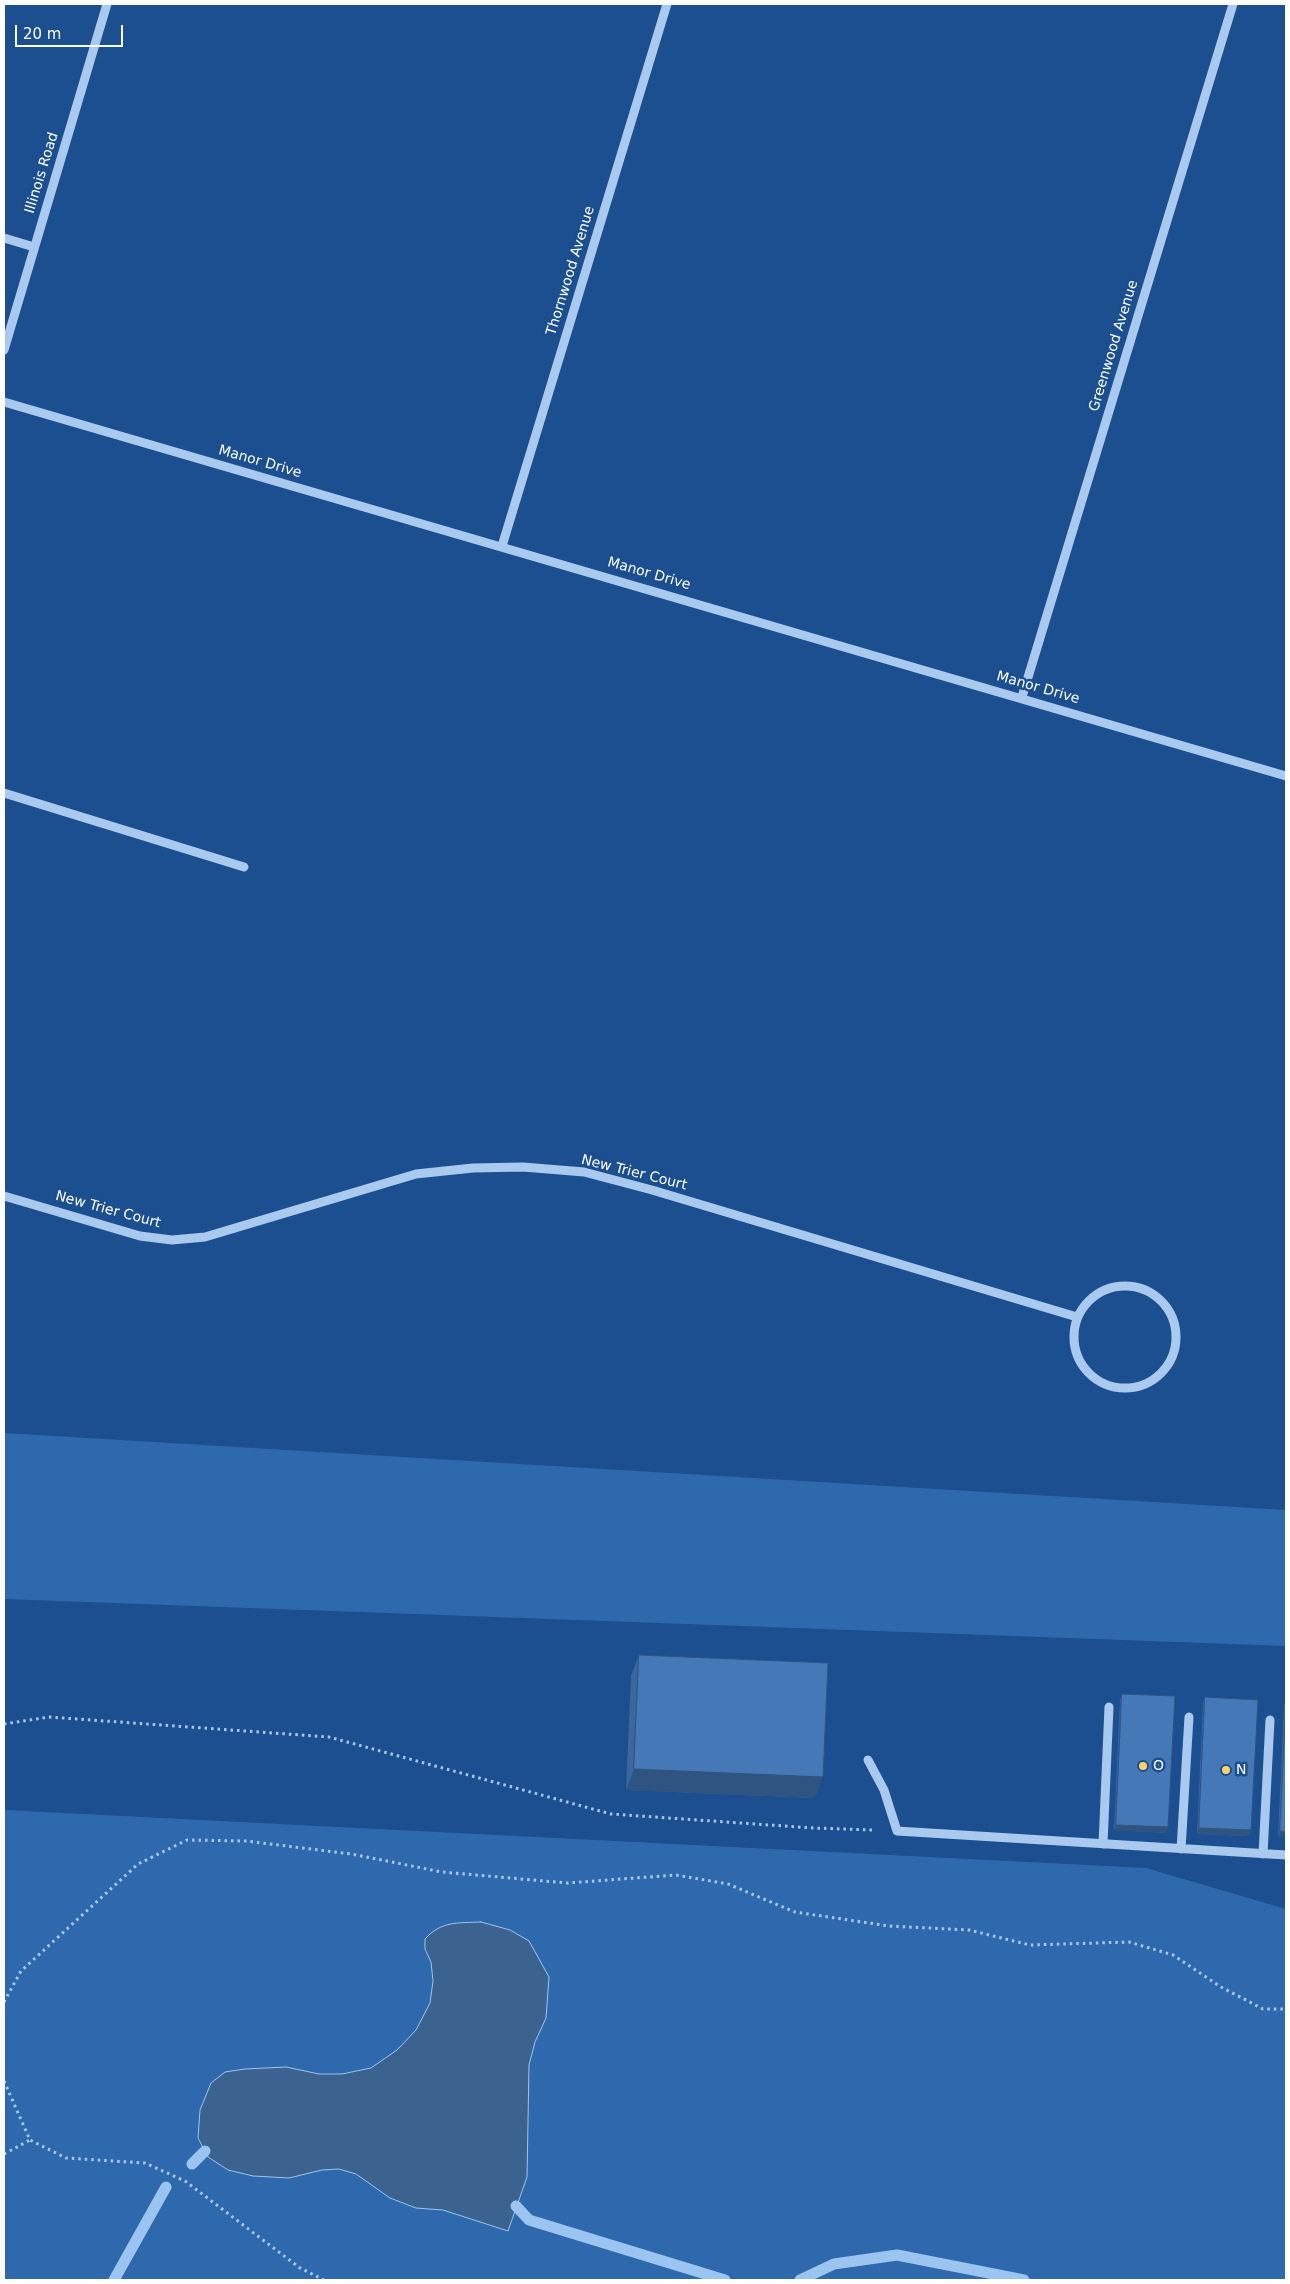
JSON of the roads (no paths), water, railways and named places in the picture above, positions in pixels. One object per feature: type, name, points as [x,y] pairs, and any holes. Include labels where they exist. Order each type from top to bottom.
[{"type":"street","name":"Illinois Road","points":[[4,350],[107,4]]},
{"type":"street","name":"Thornwood Avenue","points":[[502,546],[667,4]]},
{"type":"street","name":"Greenwood Avenue","points":[[1022,697],[1233,4]]},
{"type":"street","points":[[4,238],[34,246]]},
{"type":"street","name":"Manor Drive","points":[[4,402],[1022,697],[1286,776]]},
{"type":"street","points":[[4,793],[244,867]]},
{"type":"street","name":"New Trier Court","points":[[4,1196],[140,1236],[172,1240],[205,1237],[416,1174],[474,1168],[522,1167],[584,1172],[661,1193],[1077,1317]]},
{"type":"street","points":[[1115,1286],[1133,1286],[1148,1291],[1162,1301],[1172,1315],[1176,1340],[1169,1364],[1157,1377],[1142,1386],[1126,1389],[1109,1386],[1094,1378],[1082,1366],[1075,1350],[1073,1333],[1077,1317],[1086,1303],[1099,1292],[1115,1286]]},
{"type":"street","points":[[1103,1844],[1110,1707]]},
{"type":"street","points":[[1181,1849],[1189,1717]]},
{"type":"street","points":[[1263,1854],[1270,1720]]},
{"type":"street","points":[[868,1760],[884,1790],[898,1831],[1286,1855]]},
{"type":"waterway","points":[[192,2164],[205,2151]]},
{"type":"waterway","points":[[114,2280],[166,2187]]},
{"type":"waterway","points":[[516,2206],[529,2220],[725,2280]]},
{"type":"waterway","points":[[800,2280],[834,2264],[897,2255],[1024,2280]]},
{"type":"place","name":"O","points":[[1143,1766]]},
{"type":"place","name":"N","points":[[1226,1770]]}]
